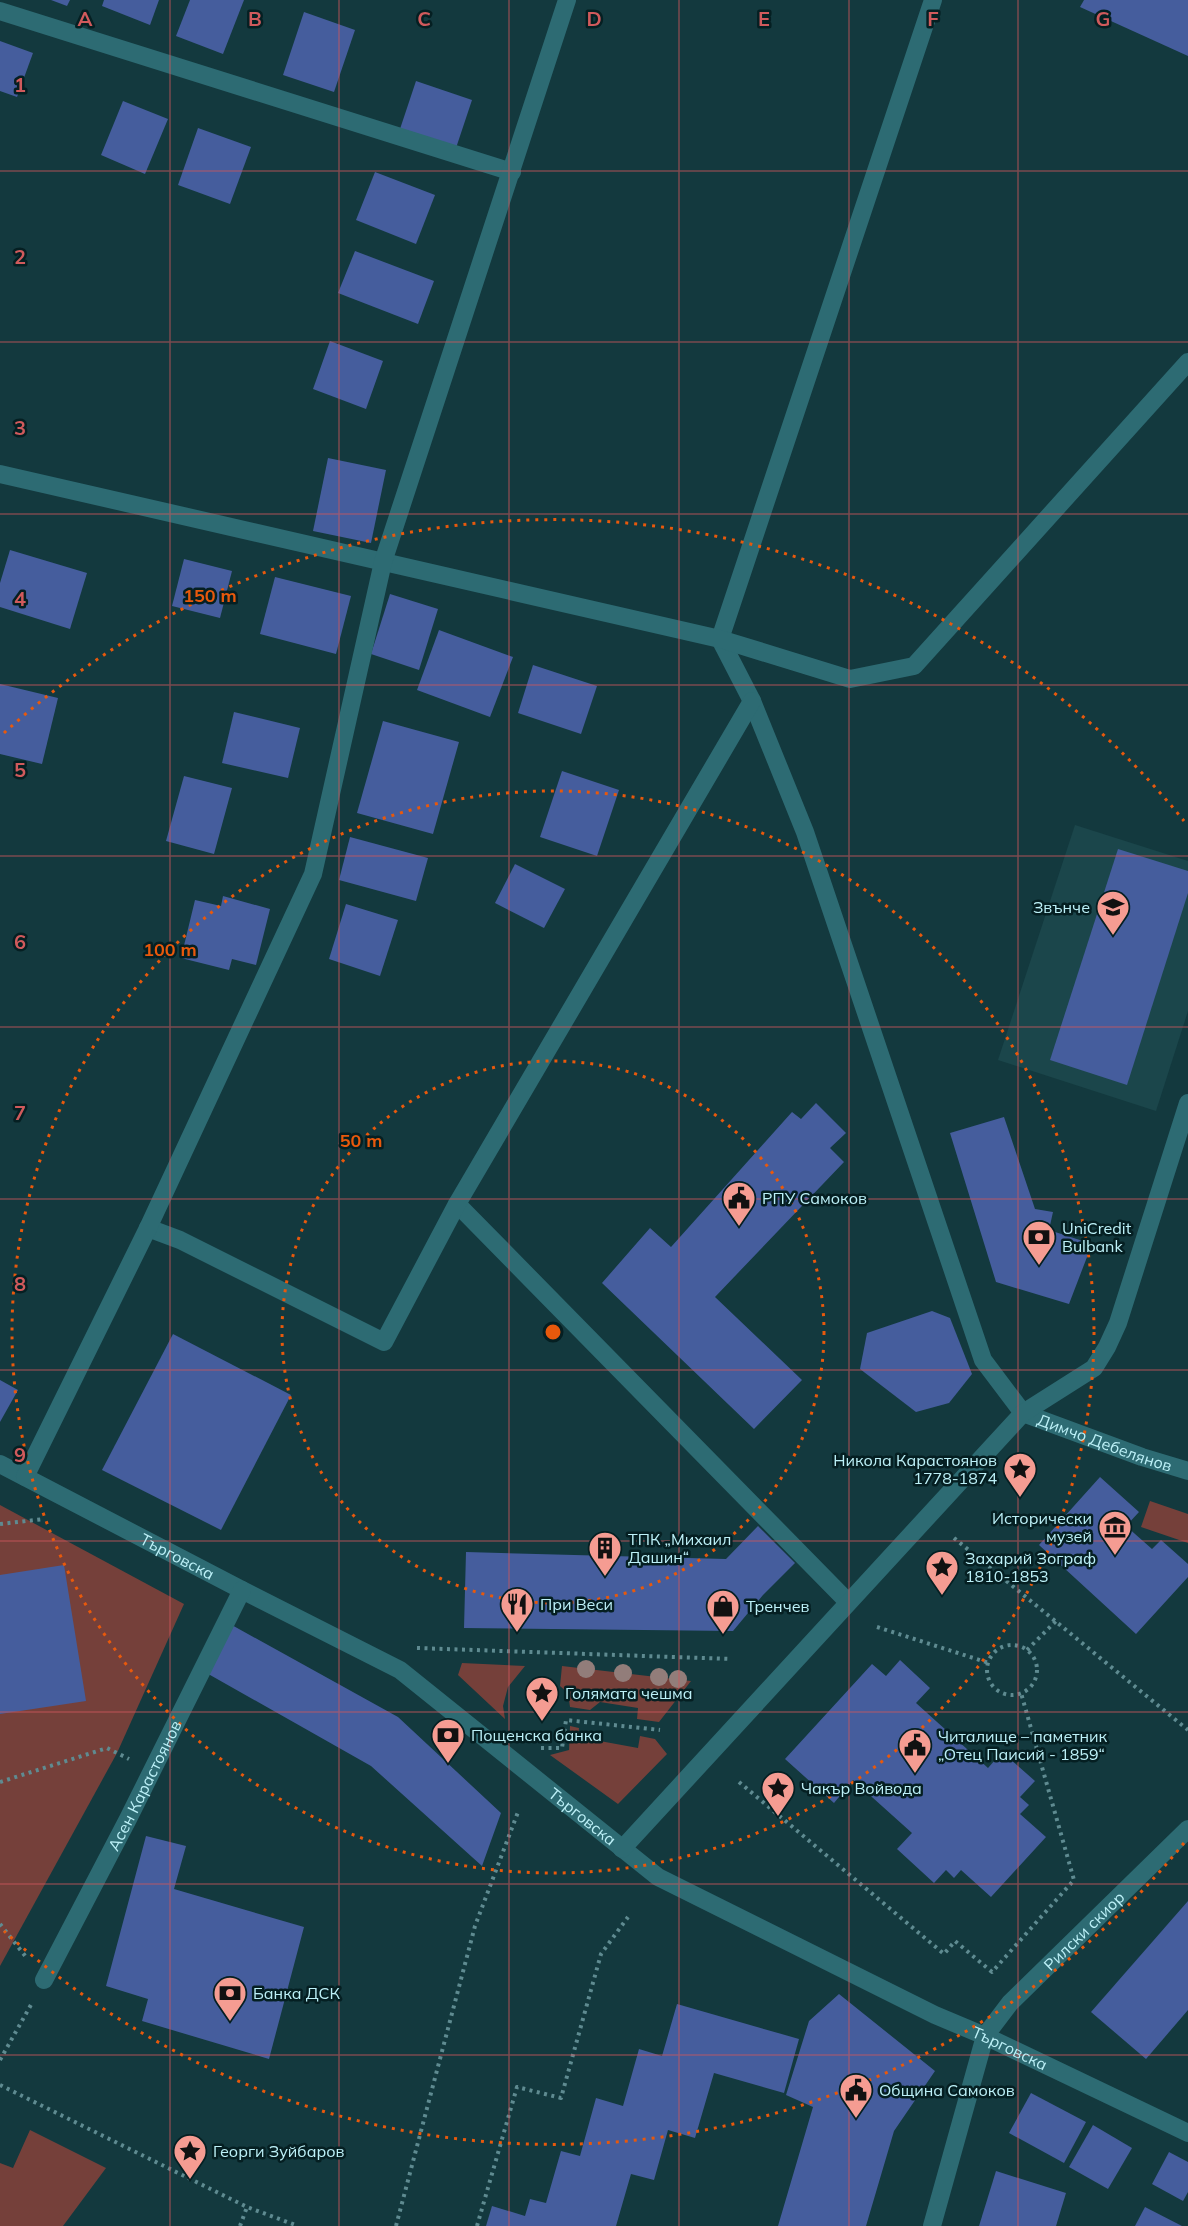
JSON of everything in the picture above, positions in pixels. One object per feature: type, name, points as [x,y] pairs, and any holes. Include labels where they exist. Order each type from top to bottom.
[{"type":"street","points":[[25,1477],[148,1228],[313,874],[382,562],[567,0]]},
{"type":"street","points":[[933,0],[720,639],[752,701],[805,832],[983,1360],[1023,1413]]},
{"type":"street","points":[[0,11],[512,172]]},
{"type":"street","points":[[0,474],[720,639],[850,679],[914,666],[1188,362]]},
{"type":"street","points":[[148,1228],[180,1240],[384,1342],[457,1204],[752,701]]},
{"type":"street","points":[[622,1849],[847,1601],[1023,1413],[1094,1368],[1118,1323],[1188,1103]]},
{"type":"street","points":[[457,1204],[847,1601]]},
{"type":"street","name":"Димчо Дебелянов","points":[[1023,1413],[1142,1457],[1188,1471]]},
{"type":"street","name":"Търговска","points":[[0,1464],[400,1670],[658,1877],[925,2010],[985,2036],[1188,2133]]},
{"type":"street","name":"Асен Карастоянов","points":[[44,1980],[242,1590]]},
{"type":"street","name":"Рилски скиор","points":[[985,2036],[1010,2003],[1188,1829]]},
{"type":"street","points":[[932,2226],[985,2036]]},
{"type":"path","points":[[954,1538],[1188,1730]]},
{"type":"path","points":[[1027,1650],[1056,1621]]},
{"type":"path","points":[[876,1627],[988,1663]]},
{"type":"path","points":[[1012,1646],[1027,1650],[1036,1662],[1037,1670],[1033,1684],[1021,1694],[1006,1694],[993,1686],[988,1663],[998,1650],[1005,1647],[1012,1646]]},
{"type":"path","points":[[412,1648],[731,1659]]},
{"type":"path","points":[[739,1782],[944,1954],[955,1941],[992,1972],[1074,1880],[1021,1694]]},
{"type":"path","points":[[539,1748],[562,1748],[566,1720],[660,1730]]},
{"type":"path","points":[[0,1782],[107,1748],[152,1771]]},
{"type":"path","points":[[396,2226],[475,1926],[518,1812]]},
{"type":"path","points":[[477,2226],[517,2087],[561,2098],[601,1954],[628,1917]]},
{"type":"path","points":[[0,1924],[44,1980],[0,2060]]},
{"type":"path","points":[[0,2085],[247,2207],[298,2226]]},
{"type":"path","points":[[240,2226],[247,2207]]},
{"type":"shaded area","name":"Звънче","points":[[1075,825],[1188,861],[1188,1011],[1156,1111],[998,1060]]},
{"type":"shaded area","points":[[1150,1501],[1188,1514],[1188,1543],[1141,1527]]},
{"type":"shaded area","points":[[0,1505],[184,1604],[117,1753],[0,1966]]},
{"type":"shaded area","points":[[462,1663],[525,1666],[508,1687],[503,1706],[505,1719],[458,1675]]},
{"type":"shaded area","points":[[562,1666],[691,1681],[659,1722],[637,1719],[638,1708],[600,1702],[590,1710],[570,1707],[568,1693],[560,1686]]},
{"type":"shaded area","points":[[570,1726],[579,1728],[578,1737],[638,1748],[640,1736],[655,1739],[667,1754],[618,1804],[550,1755],[569,1750]]},
{"type":"shaded area","points":[[30,2130],[106,2168],[63,2226],[0,2226],[0,2163],[13,2168]]},
{"type":"building","points":[[51,0],[70,0],[67,6]]},
{"type":"building","points":[[104,0],[159,0],[150,25],[102,6]]},
{"type":"building","points":[[190,0],[244,0],[223,54],[176,36]]},
{"type":"building","points":[[1084,0],[1188,0],[1188,56],[1080,7]]},
{"type":"building","points":[[304,12],[355,30],[334,92],[283,75]]},
{"type":"building","points":[[0,41],[33,53],[17,97],[0,91]]},
{"type":"building","points":[[416,81],[472,100],[455,151],[399,132]]},
{"type":"building","points":[[123,101],[168,119],[145,174],[101,155]]},
{"type":"building","points":[[198,128],[251,147],[230,204],[178,185]]},
{"type":"building","points":[[375,172],[435,195],[416,244],[356,220]]},
{"type":"building","points":[[355,251],[434,281],[418,324],[338,293]]},
{"type":"building","points":[[330,341],[383,361],[366,409],[313,389]]},
{"type":"building","points":[[328,458],[386,470],[371,543],[313,531]]},
{"type":"building","points":[[10,550],[87,573],[70,629],[0,607],[0,583]]},
{"type":"building","points":[[184,559],[232,571],[220,618],[172,606]]},
{"type":"building","points":[[275,577],[351,596],[336,654],[260,634]]},
{"type":"building","points":[[390,594],[438,609],[419,670],[371,654]]},
{"type":"building","points":[[439,630],[513,657],[490,717],[417,690]]},
{"type":"building","points":[[533,665],[597,686],[581,734],[518,713]]},
{"type":"building","points":[[0,684],[58,698],[42,764],[0,754]]},
{"type":"building","points":[[234,712],[300,728],[288,778],[222,763]]},
{"type":"building","points":[[383,721],[459,742],[433,834],[357,813]]},
{"type":"building","points":[[562,771],[619,790],[597,856],[540,837]]},
{"type":"building","points":[[184,776],[232,788],[214,854],[166,841]]},
{"type":"building","points":[[350,837],[428,858],[416,901],[339,880]]},
{"type":"building","points":[[1118,849],[1188,871],[1188,893],[1127,1085],[1050,1060]]},
{"type":"building","points":[[515,864],[565,889],[544,928],[495,903]]},
{"type":"building","points":[[223,896],[270,909],[256,965],[232,959],[229,970],[181,958],[195,900],[221,906]]},
{"type":"building","points":[[346,904],[398,920],[380,976],[329,959]]},
{"type":"building","points":[[816,1103],[846,1133],[830,1148],[844,1162],[715,1297],[802,1380],[754,1429],[602,1283],[650,1228],[671,1247],[792,1112],[801,1119]]},
{"type":"building","points":[[1004,1117],[1035,1209],[1053,1212],[1049,1230],[1092,1244],[1069,1304],[996,1282],[950,1133]]},
{"type":"building","points":[[932,1311],[950,1318],[972,1374],[949,1403],[916,1412],[860,1369],[867,1333]]},
{"type":"building","points":[[173,1334],[291,1395],[221,1530],[102,1470]]},
{"type":"building","points":[[0,1380],[18,1390],[0,1422]]},
{"type":"building","name":"Исторически музей","points":[[1100,1477],[1139,1512],[1126,1526],[1152,1549],[1161,1540],[1188,1564],[1188,1577],[1136,1634],[1039,1545]]},
{"type":"building","name":"ТПК „Михаил Дашин“","points":[[758,1526],[795,1563],[763,1595],[733,1631],[464,1628],[466,1552],[726,1559]]},
{"type":"building","points":[[64,1565],[86,1701],[0,1714],[0,1575]]},
{"type":"building","points":[[230,1624],[398,1717],[501,1813],[482,1866],[371,1766],[203,1671]]},
{"type":"building","name":"Читалище – паметник „Отец Паисий - 1859“","points":[[900,1660],[930,1688],[916,1703],[988,1768],[1002,1752],[1035,1781],[1020,1797],[1029,1805],[1020,1814],[1046,1837],[991,1897],[961,1870],[954,1878],[946,1870],[934,1883],[897,1849],[912,1833],[853,1780],[834,1803],[785,1759],[872,1664],[886,1676]]},
{"type":"building","points":[[146,1836],[186,1846],[174,1889],[304,1927],[269,2059],[142,2021],[148,1999],[106,1986]]},
{"type":"building","points":[[1188,1901],[1188,2010],[1146,2059],[1091,2012]]},
{"type":"building","name":"Община Самоков","points":[[839,1994],[935,2071],[894,2131],[866,2226],[778,2226],[813,2107],[786,2095],[809,2021]]},
{"type":"building","points":[[677,2004],[799,2039],[784,2093],[714,2073],[695,2138],[668,2130],[654,2180],[631,2174],[616,2226],[486,2226],[492,2206],[525,2216],[530,2199],[546,2203],[561,2151],[580,2156],[596,2098],[623,2106],[639,2049],[662,2056]]},
{"type":"building","points":[[1031,2093],[1086,2122],[1064,2163],[1009,2133]]},
{"type":"building","points":[[1093,2125],[1132,2148],[1108,2189],[1069,2167]]},
{"type":"building","points":[[1169,2152],[1188,2162],[1188,2192],[1183,2201],[1152,2184]]},
{"type":"building","points":[[996,2171],[1066,2193],[1056,2226],[979,2226]]},
{"type":"building","points":[[1145,2207],[1182,2226],[1135,2226]]},
{"type":"place","name":"Звънче","points":[[1113,936]]},
{"type":"place","name":"РПУ Самоков","points":[[739,1227]]},
{"type":"place","name":"UniCredit Bulbank","points":[[1039,1266]]},
{"type":"place","name":"Никола Карастоянов 1778-1874","points":[[1020,1498]]},
{"type":"place","name":"Исторически музей","points":[[1115,1556]]},
{"type":"place","name":"ТПК „Михаил Дашин“","points":[[605,1577]]},
{"type":"place","name":"Захарий Зограф 1810-1853","points":[[942,1596]]},
{"type":"place","name":"При Веси","points":[[517,1633]]},
{"type":"place","name":"Тренчев","points":[[723,1635]]},
{"type":"place","name":"Голямата чешма","points":[[542,1722]]},
{"type":"place","name":"Пощенска банка","points":[[448,1764]]},
{"type":"place","name":"Читалище – паметник „Отец Паисий - 1859“","points":[[915,1774]]},
{"type":"place","name":"Чакър Войвода","points":[[778,1817]]},
{"type":"place","name":"Банка ДСК","points":[[230,2022]]},
{"type":"place","name":"Община Самоков","points":[[856,2119]]},
{"type":"place","name":"Георги Зуйбаров","points":[[190,2180]]}]
